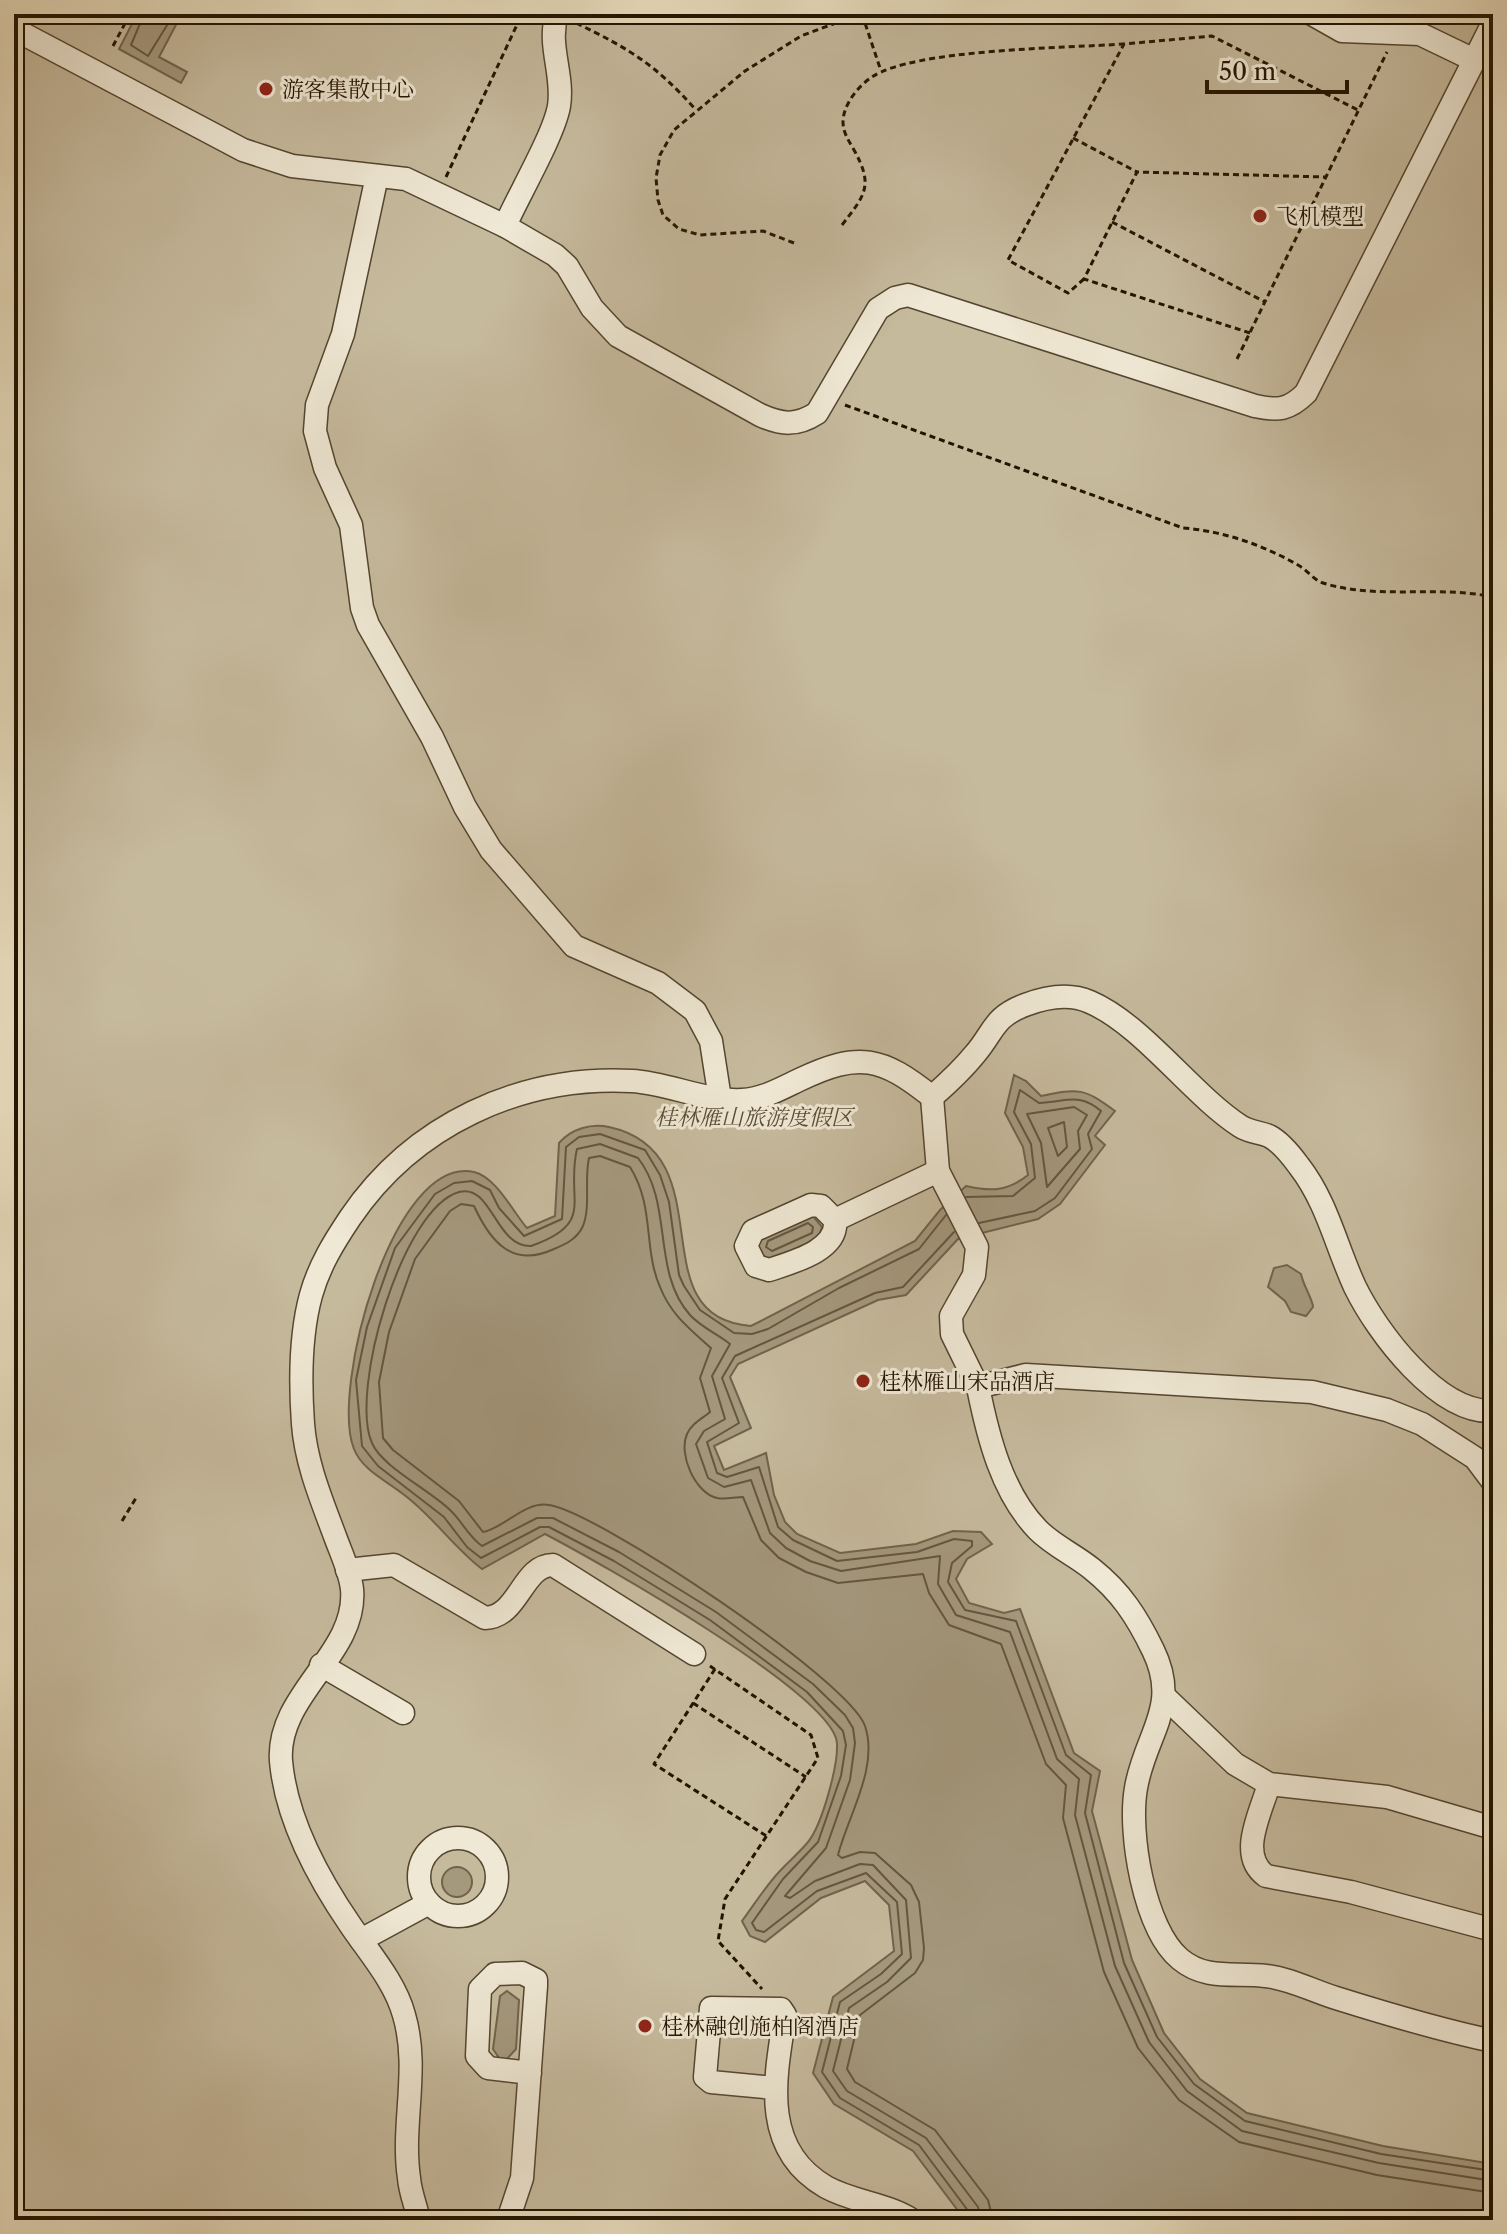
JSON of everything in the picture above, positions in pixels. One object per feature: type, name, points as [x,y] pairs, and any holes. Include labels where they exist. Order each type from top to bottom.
[{"type":"lane","points":[[1312,14],[1342,31],[1397,30],[1428,37],[1474,60]]},
{"type":"lane","points":[[505,226],[559,106],[559,74],[552,36],[564,17]]},
{"type":"lane","points":[[14,29],[243,150],[278,163],[406,179],[505,226],[555,255],[567,266],[592,308],[618,336],[760,415],[785,424],[803,421],[817,413],[828,399],[878,309],[895,298],[908,295],[1255,406],[1273,410],[1290,407],[1306,393],[1493,23]]},
{"type":"lane","points":[[377,176],[343,334],[317,405],[315,431],[325,468],[351,525],[365,617],[375,642],[418,710],[465,807],[491,850],[574,946],[658,983],[695,1011],[711,1041],[720,1099]]},
{"type":"lane","points":[[932,1097],[979,1051],[989,1029],[1014,1009],[1060,997],[1096,1006],[1129,1029],[1239,1125],[1267,1135],[1282,1146],[1301,1168],[1326,1212],[1365,1306],[1416,1370],[1459,1405],[1493,1411]]},
{"type":"lane","points":[[419,2220],[409,2178],[412,2084],[407,2026],[394,1990],[305,1846],[281,1763],[282,1742],[293,1710],[350,1615],[352,1586],[311,1473],[305,1446],[301,1383],[310,1297],[333,1243],[359,1204],[389,1170],[455,1119],[530,1090],[616,1080],[650,1082],[720,1099],[765,1096],[813,1073],[862,1061],[898,1070],[932,1097],[938,1171],[977,1247],[974,1275],[951,1316],[952,1334],[978,1387],[987,1430],[1020,1508],[1038,1530],[1065,1553],[1090,1567],[1132,1607],[1156,1657],[1166,1698],[1235,1764],[1269,1784],[1387,1797],[1493,1828]]},
{"type":"lane","points":[[835,1220],[938,1171]]},
{"type":"lane","points":[[978,1387],[1026,1375],[1312,1392],[1387,1410],[1443,1436],[1475,1458],[1493,1482]]},
{"type":"lane","points":[[1443,1436],[1459,1405]]},
{"type":"lane","points":[[347,1570],[394,1565],[485,1618],[503,1613],[540,1568],[553,1565],[694,1654]]},
{"type":"lane","points":[[321,1665],[403,1713]]},
{"type":"lane","points":[[1166,1698],[1140,1769],[1132,1811],[1137,1853],[1148,1900],[1161,1935],[1175,1954],[1202,1971],[1229,1977],[1273,1977],[1370,2008],[1493,2041]]},
{"type":"lane","points":[[1269,1784],[1250,1856],[1255,1869],[1266,1876],[1351,1892],[1493,1930]]},
{"type":"lane","points":[[361,1940],[429,1903]]},
{"type":"lane","points":[[508,2220],[522,2178],[530,2073],[536,1980],[522,1973],[495,1974],[480,1989],[477,2056],[488,2068],[530,2073]]},
{"type":"lane","points":[[774,2088],[711,2082],[703,2074],[710,2010],[718,2006],[778,2008],[785,2015],[774,2088],[775,2115],[792,2157],[826,2187],[892,2209],[912,2220]]},
{"type":"path","points":[[113,46],[130,14]]},
{"type":"path","points":[[439,193],[522,14]]},
{"type":"path","points":[[794,243],[763,231],[691,233],[679,229],[663,215],[656,186],[663,147],[674,130],[745,71],[801,36],[861,14],[882,73]]},
{"type":"path","points":[[564,17],[624,46],[661,71],[696,110]]},
{"type":"path","points":[[1237,359],[1397,30]]},
{"type":"path","points":[[842,225],[862,200],[866,182],[864,168],[845,135],[843,120],[857,90],[882,73],[929,58],[1212,36],[1358,110]]},
{"type":"path","points":[[1124,44],[1008,260],[1068,293],[1084,279],[1137,172]]},
{"type":"path","points":[[1072,137],[1137,172],[1325,177]]},
{"type":"path","points":[[1112,222],[1265,302]]},
{"type":"path","points":[[1084,279],[1250,333]]},
{"type":"path","points":[[828,399],[1183,528],[1219,530],[1299,565],[1321,582],[1373,589],[1461,590],[1493,597]]},
{"type":"path","points":[[122,1521],[136,1498]]},
{"type":"path","points":[[694,1654],[811,1735],[818,1758],[725,1899],[717,1933],[724,1949],[758,1981],[763,1991],[761,2007]]},
{"type":"path","points":[[715,1669],[654,1764],[768,1837]]},
{"type":"path","points":[[693,1703],[806,1777]]},
{"type":"green space","name":"桂林雁山旅游度假区","points":[[14,14],[1493,14],[1493,2220],[14,2220]]},
{"type":"water","points":[[137,14],[171,14],[179,19],[159,57],[187,72],[181,83],[119,49]]},
{"type":"water","points":[[1014,1075],[1026,1081],[1041,1096],[1081,1092],[1115,1111],[1095,1136],[1105,1145],[1060,1204],[1038,1219],[958,1239],[906,1295],[878,1300],[738,1364],[730,1377],[751,1428],[714,1446],[724,1470],[766,1453],[774,1495],[785,1522],[797,1534],[840,1553],[916,1544],[953,1531],[981,1532],[992,1544],[967,1559],[956,1579],[969,1603],[1004,1613],[1020,1609],[1074,1753],[1100,1771],[1092,1811],[1132,1960],[1164,2033],[1200,2079],[1247,2113],[1383,2146],[1493,2164],[1493,2220],[965,2220],[913,2151],[834,2104],[813,2073],[833,1997],[894,1951],[889,1905],[865,1881],[821,1898],[765,1942],[750,1936],[742,1921],[774,1878],[808,1842],[819,1823],[837,1754],[837,1744],[826,1722],[798,1694],[709,1630],[545,1534],[482,1569],[414,1503],[369,1469],[354,1449],[349,1419],[351,1378],[360,1331],[375,1282],[394,1236],[418,1199],[445,1176],[474,1172],[482,1175],[497,1188],[527,1228],[555,1216],[559,1143],[569,1134],[582,1128],[602,1126],[645,1143],[665,1168],[676,1199],[687,1266],[697,1295],[717,1316],[751,1326],[915,1241],[940,1210],[966,1186],[999,1189],[1028,1175],[1023,1147],[1005,1113]]},
{"type":"water","points":[[812,1215],[822,1227],[818,1239],[771,1260],[760,1252],[758,1238]]},
{"type":"water","points":[[1287,1265],[1301,1274],[1311,1300],[1313,1307],[1306,1316],[1291,1312],[1285,1301],[1268,1287],[1274,1268]]},
{"type":"water","points":[[457,1867],[468,1871],[472,1882],[468,1893],[457,1897],[446,1893],[442,1882],[446,1871]]},
{"type":"water","points":[[507,1991],[519,2000],[516,2049],[506,2060],[499,2058],[493,2049],[500,1996]]},
{"type":"place","name":"游客集散中心","points":[[266,89]]},
{"type":"place","name":"飞机模型","points":[[1260,216]]},
{"type":"place","name":"桂林雁山宋品酒店","points":[[863,1381]]},
{"type":"place","name":"桂林融创施柏阁酒店","points":[[645,2026]]}]
